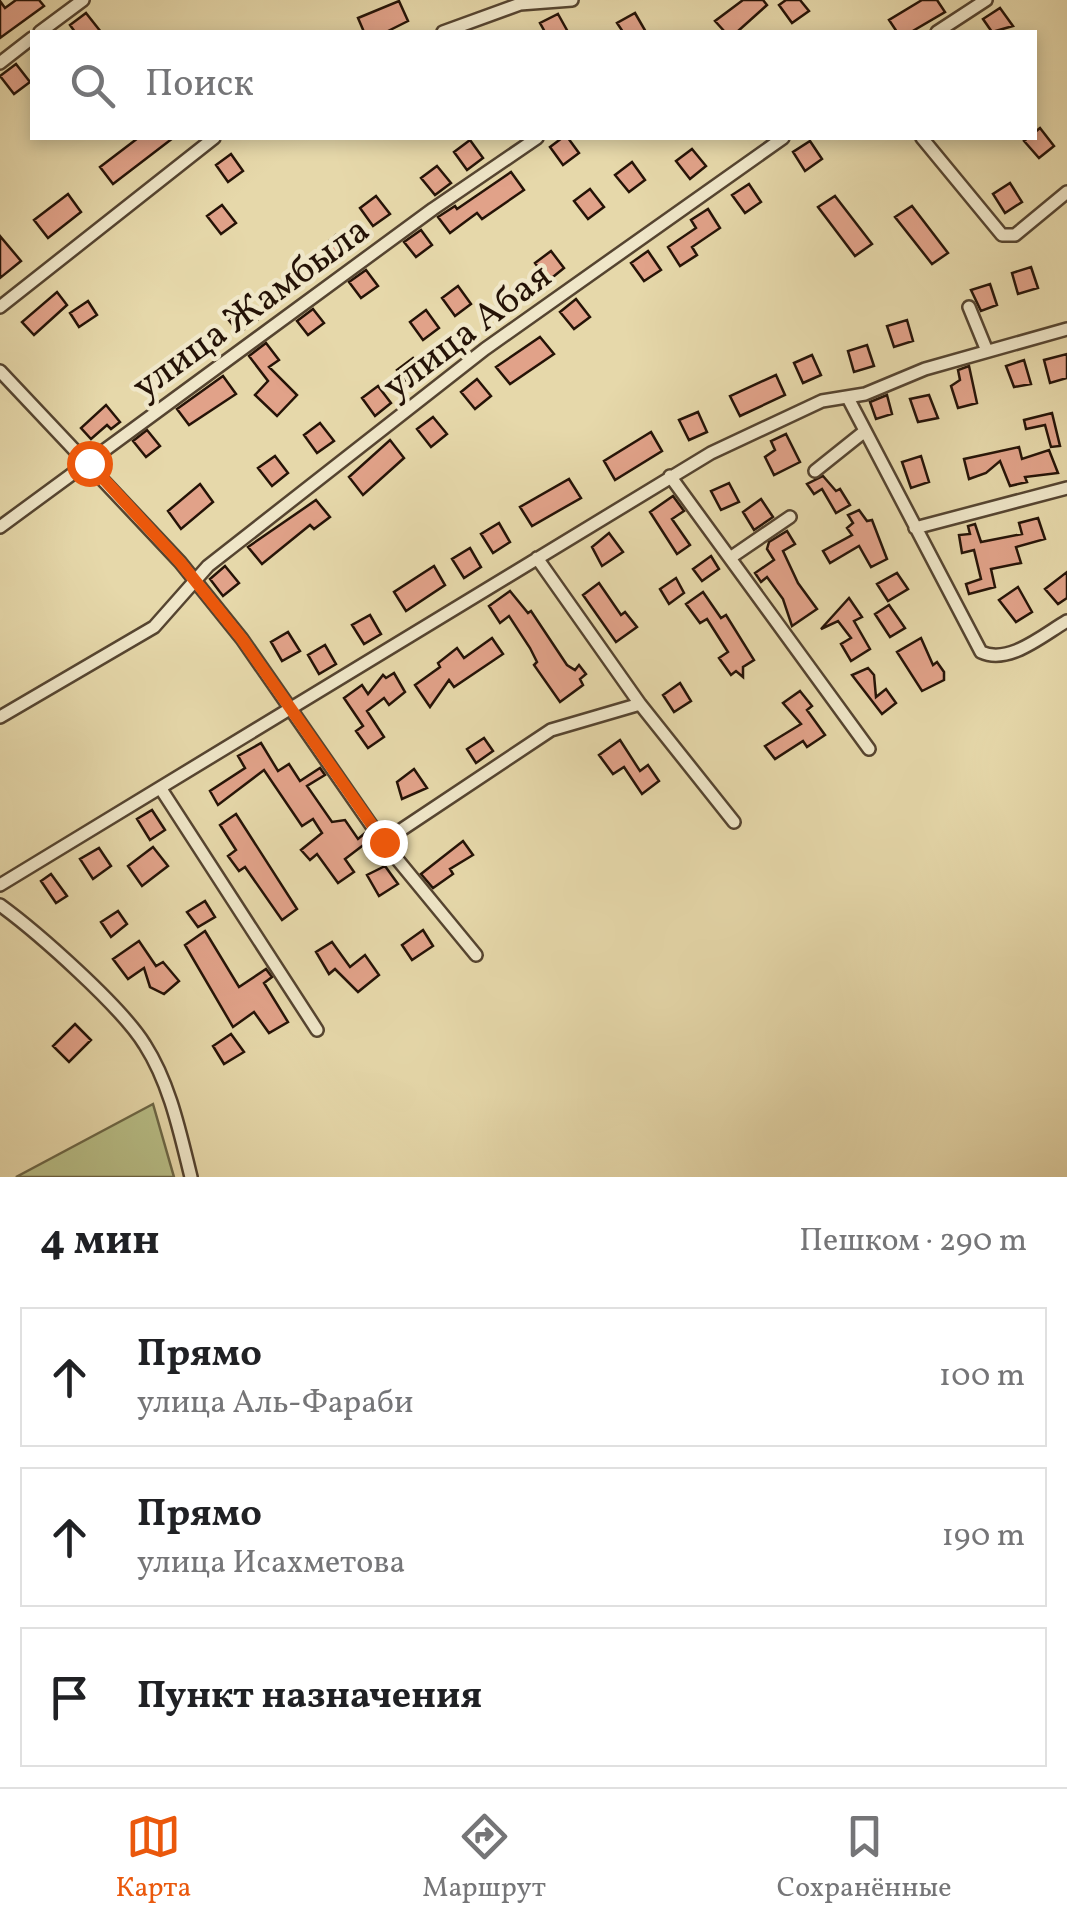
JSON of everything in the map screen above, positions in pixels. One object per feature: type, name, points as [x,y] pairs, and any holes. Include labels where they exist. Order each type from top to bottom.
[{"type":"street","points":[[43,30],[82,0]]},
{"type":"street","points":[[448,30],[520,4],[572,0]]},
{"type":"street","points":[[940,30],[986,0]]},
{"type":"street","points":[[0,64],[30,40]]},
{"type":"street","points":[[0,306],[211,140]]},
{"type":"street","name":"улица Жамбыла","points":[[0,527],[433,209],[534,140]]},
{"type":"street","name":"улица Абая","points":[[0,717],[154,627],[208,566],[485,350],[780,140]]},
{"type":"street","points":[[924,140],[1002,235],[1014,235],[1067,192]]},
{"type":"street","points":[[969,307],[988,351]]},
{"type":"street","points":[[0,885],[292,711],[670,476],[822,400],[848,398],[1067,328]]},
{"type":"street","points":[[0,372],[89,463],[194,582],[292,711],[384,842],[476,955]]},
{"type":"street","points":[[848,398],[982,652],[993,658],[1011,653],[1067,621]]},
{"type":"street","points":[[815,471],[864,431]]},
{"type":"street","points":[[670,476],[869,750]]},
{"type":"street","points":[[915,528],[1067,488]]},
{"type":"street","points":[[730,558],[790,517]]},
{"type":"street","points":[[537,558],[640,704],[734,822]]},
{"type":"street","points":[[384,842],[551,730],[640,704]]},
{"type":"street","points":[[161,789],[318,1030]]},
{"type":"street","points":[[0,905],[25,923],[144,1042],[162,1077],[192,1177]]},
{"type":"green space","points":[[153,1104],[174,1177],[16,1177]]},
{"type":"building","points":[[16,0],[39,0],[44,6],[0,38],[0,1],[5,8]]},
{"type":"building","points":[[743,0],[763,0],[767,5],[739,30],[723,30],[715,21]]},
{"type":"building","points":[[786,0],[800,0],[809,11],[792,23],[779,5]]},
{"type":"building","points":[[922,0],[937,0],[945,12],[914,30],[896,30],[889,20]]},
{"type":"building","points":[[399,1],[408,21],[390,30],[363,30],[358,18]]},
{"type":"building","points":[[1000,8],[1013,26],[991,30],[983,19]]},
{"type":"building","points":[[86,13],[99,30],[74,30],[70,25]]},
{"type":"building","points":[[635,13],[645,30],[622,30],[617,23]]},
{"type":"building","points":[[558,14],[567,30],[544,30],[540,23]]},
{"type":"building","points":[[16,64],[30,82],[14,94],[0,76]]},
{"type":"building","points":[[1040,128],[1054,146],[1039,158],[1024,141],[1037,140]]},
{"type":"building","points":[[135,140],[170,140],[113,184],[100,167]]},
{"type":"building","points":[[470,140],[483,158],[467,170],[454,152]]},
{"type":"building","points":[[559,140],[569,140],[579,153],[563,165],[550,147]]},
{"type":"building","points":[[810,141],[822,159],[805,171],[793,152]]},
{"type":"building","points":[[692,149],[706,166],[690,179],[676,161]]},
{"type":"building","points":[[231,154],[243,171],[228,182],[216,165]]},
{"type":"building","points":[[632,162],[645,180],[629,192],[615,175]]},
{"type":"building","points":[[437,166],[451,183],[435,195],[421,178]]},
{"type":"building","points":[[511,172],[524,190],[482,219],[477,213],[450,233],[438,217],[455,206],[457,209]]},
{"type":"building","points":[[1010,183],[1022,202],[1005,213],[993,194]]},
{"type":"building","points":[[749,184],[761,202],[745,213],[732,195]]},
{"type":"building","points":[[590,189],[604,207],[588,219],[574,201]]},
{"type":"building","points":[[68,194],[81,212],[48,238],[34,220]]},
{"type":"building","points":[[376,196],[390,214],[373,226],[360,208]]},
{"type":"building","points":[[835,196],[872,244],[855,256],[818,207]]},
{"type":"building","points":[[222,205],[236,223],[221,234],[207,216]]},
{"type":"building","points":[[912,206],[948,253],[932,264],[895,217]]},
{"type":"building","points":[[708,209],[720,228],[692,247],[697,255],[680,266],[668,247],[696,228],[691,220]]},
{"type":"building","points":[[421,230],[432,245],[416,257],[404,242]]},
{"type":"building","points":[[336,235],[348,249],[333,263],[321,248]]},
{"type":"building","points":[[0,236],[21,261],[0,278]]},
{"type":"building","points":[[551,251],[564,268],[548,281],[535,263]]},
{"type":"building","points":[[648,251],[661,270],[644,281],[631,263]]},
{"type":"building","points":[[1031,267],[1038,288],[1018,294],[1012,273]]},
{"type":"building","points":[[366,270],[378,286],[361,298],[349,282]]},
{"type":"building","points":[[291,275],[301,288],[284,300],[274,287]]},
{"type":"building","points":[[990,284],[997,305],[981,311],[971,290]]},
{"type":"building","points":[[458,286],[471,304],[455,316],[442,298]]},
{"type":"building","points":[[57,292],[67,305],[34,335],[22,322]]},
{"type":"building","points":[[576,299],[590,317],[574,329],[560,312]]},
{"type":"building","points":[[88,301],[97,315],[79,327],[70,313]]},
{"type":"building","points":[[246,306],[257,320],[239,333],[228,319]]},
{"type":"building","points":[[313,309],[324,323],[308,335],[297,321]]},
{"type":"building","points":[[426,310],[439,328],[423,340],[410,322]]},
{"type":"building","points":[[907,320],[913,341],[894,347],[887,326]]},
{"type":"building","points":[[540,337],[554,354],[510,384],[496,367]]},
{"type":"building","points":[[266,343],[279,360],[269,367],[297,395],[277,416],[255,395],[268,381],[249,356]]},
{"type":"building","points":[[867,345],[874,366],[854,372],[848,351]]},
{"type":"building","points":[[1067,354],[1067,378],[1050,383],[1044,360]]},
{"type":"building","points":[[812,355],[821,375],[803,383],[794,363]]},
{"type":"building","points":[[413,358],[426,376],[410,388],[397,370]]},
{"type":"building","points":[[1024,360],[1031,384],[1014,387],[1006,366]]},
{"type":"building","points":[[969,366],[977,403],[958,408],[951,386],[960,380],[958,370]]},
{"type":"building","points":[[776,375],[785,395],[740,416],[730,396]]},
{"type":"building","points":[[223,376],[236,394],[189,425],[177,409]]},
{"type":"building","points":[[477,379],[491,396],[475,409],[461,392]]},
{"type":"building","points":[[378,386],[391,403],[375,416],[362,398]]},
{"type":"building","points":[[887,395],[892,414],[876,419],[870,402]]},
{"type":"building","points":[[929,395],[938,418],[918,422],[910,399]]},
{"type":"building","points":[[106,405],[120,422],[111,429],[107,425],[91,439],[81,428]]},
{"type":"building","points":[[698,412],[707,432],[689,440],[679,420]]},
{"type":"building","points":[[1052,413],[1060,446],[1051,447],[1045,425],[1026,429],[1024,420]]},
{"type":"building","points":[[433,417],[447,434],[431,447],[417,429]]},
{"type":"building","points":[[320,423],[334,441],[317,453],[304,435]]},
{"type":"building","points":[[147,430],[160,446],[146,457],[133,441]]},
{"type":"building","points":[[651,432],[662,451],[615,480],[604,461]]},
{"type":"building","points":[[786,434],[800,462],[774,475],[765,457],[775,450],[771,441]]},
{"type":"building","points":[[390,440],[404,458],[363,495],[349,477]]},
{"type":"building","points":[[1019,447],[1022,459],[1049,450],[1058,473],[1025,477],[1027,482],[1010,486],[1000,461],[986,473],[969,479],[964,459]]},
{"type":"building","points":[[275,456],[288,473],[272,486],[258,468]]},
{"type":"building","points":[[921,456],[929,482],[911,488],[902,462]]},
{"type":"building","points":[[823,476],[836,491],[840,489],[850,505],[836,513],[822,489],[814,494],[807,484]]},
{"type":"building","points":[[569,479],[581,498],[532,526],[520,507]]},
{"type":"building","points":[[729,483],[739,502],[721,510],[711,491]]},
{"type":"building","points":[[200,484],[213,502],[181,529],[168,511]]},
{"type":"building","points":[[673,496],[684,511],[672,519],[690,545],[677,554],[650,512]]},
{"type":"building","points":[[761,499],[773,517],[754,530],[743,512]]},
{"type":"building","points":[[316,500],[330,517],[314,529],[310,525],[262,564],[248,547]]},
{"type":"building","points":[[859,510],[867,521],[872,520],[887,559],[871,567],[859,546],[830,563],[823,551],[852,535],[847,528],[853,523],[848,515]]},
{"type":"building","points":[[1038,518],[1045,539],[1016,547],[1021,563],[991,569],[995,587],[969,594],[966,584],[981,579],[974,550],[962,553],[959,535],[970,534],[968,526],[975,524],[981,542],[1022,534],[1019,523]]},
{"type":"building","points":[[499,523],[510,542],[493,553],[481,534]]},
{"type":"building","points":[[787,531],[795,544],[783,551],[798,583],[817,609],[792,626],[783,599],[767,577],[761,582],[755,573],[774,560],[767,549],[769,542]]},
{"type":"building","points":[[609,533],[623,552],[602,566],[592,547]]},
{"type":"building","points":[[470,548],[481,567],[464,578],[452,559]]},
{"type":"building","points":[[711,556],[719,569],[702,581],[693,569]]},
{"type":"building","points":[[225,566],[239,583],[223,596],[210,579]]},
{"type":"building","points":[[434,566],[445,585],[406,611],[394,592]]},
{"type":"building","points":[[1067,572],[1067,598],[1058,604],[1045,589]]},
{"type":"building","points":[[897,573],[908,589],[888,601],[877,584]]},
{"type":"building","points":[[676,578],[684,593],[669,604],[660,589]]},
{"type":"building","points":[[599,583],[621,615],[625,612],[637,627],[616,642],[583,595]]},
{"type":"building","points":[[1018,587],[1032,612],[1016,622],[999,600]]},
{"type":"building","points":[[510,591],[528,613],[531,611],[567,665],[575,670],[579,665],[586,674],[580,679],[583,685],[560,702],[534,665],[537,662],[530,648],[509,616],[500,623],[489,606]]},
{"type":"building","points":[[703,592],[721,618],[726,615],[754,660],[743,667],[743,677],[736,671],[731,675],[719,658],[728,652],[707,619],[700,623],[686,604]]},
{"type":"building","points":[[849,598],[862,617],[854,621],[870,649],[851,661],[841,644],[851,638],[838,621],[821,629]]},
{"type":"building","points":[[889,605],[905,628],[890,637],[875,614]]},
{"type":"building","points":[[370,615],[381,634],[364,644],[352,625]]},
{"type":"building","points":[[288,632],[300,651],[282,661],[271,642]]},
{"type":"building","points":[[492,638],[503,654],[454,687],[449,680],[430,707],[415,685],[440,667],[438,663],[457,648],[464,658]]},
{"type":"building","points":[[921,638],[933,665],[937,662],[944,672],[944,680],[922,691],[897,652]]},
{"type":"building","points":[[325,645],[336,664],[319,674],[308,655]]},
{"type":"building","points":[[868,668],[874,675],[876,697],[886,689],[896,703],[882,714],[852,675]]},
{"type":"building","points":[[394,673],[405,692],[389,705],[384,698],[367,711],[384,737],[368,748],[356,731],[363,726],[344,698],[362,685],[368,694],[383,675],[386,678]]},
{"type":"building","points":[[680,683],[691,701],[674,712],[663,695]]},
{"type":"building","points":[[800,691],[812,706],[807,710],[825,735],[807,747],[803,741],[775,759],[765,746],[801,724],[783,703]]},
{"type":"building","points":[[484,738],[493,751],[476,763],[467,749]]},
{"type":"building","points":[[620,740],[640,771],[648,765],[659,781],[642,794],[624,767],[613,774],[599,755]]},
{"type":"building","points":[[261,743],[278,771],[289,764],[300,781],[320,768],[325,775],[307,786],[332,822],[345,820],[358,839],[365,833],[370,840],[345,859],[354,872],[338,883],[317,854],[310,860],[301,850],[322,833],[313,819],[302,826],[264,770],[218,805],[210,791],[245,768],[238,756]]},
{"type":"building","points":[[414,769],[427,788],[402,799],[397,782]]},
{"type":"building","points":[[152,810],[165,830],[150,840],[137,819]]},
{"type":"building","points":[[236,814],[297,909],[282,920],[245,867],[239,871],[228,856],[236,850],[220,825]]},
{"type":"building","points":[[463,841],[473,855],[450,869],[453,874],[433,888],[421,874]]},
{"type":"building","points":[[153,847],[168,866],[142,886],[128,866]]},
{"type":"building","points":[[99,848],[111,866],[93,879],[80,859]]},
{"type":"building","points":[[385,866],[398,884],[379,896],[367,875]]},
{"type":"building","points":[[51,874],[67,896],[56,903],[41,881]]},
{"type":"building","points":[[205,901],[215,917],[198,927],[187,912]]},
{"type":"building","points":[[118,911],[127,924],[111,937],[101,922]]},
{"type":"building","points":[[423,930],[433,946],[412,960],[402,945]]},
{"type":"building","points":[[205,931],[239,987],[266,969],[272,977],[264,983],[288,1022],[269,1033],[254,1012],[233,1027],[185,945]]},
{"type":"building","points":[[139,941],[156,966],[163,962],[179,981],[164,994],[150,987],[144,968],[128,979],[113,959]]},
{"type":"building","points":[[332,942],[350,967],[365,955],[379,975],[358,992],[335,969],[329,974],[316,952]]},
{"type":"building","points":[[75,1024],[91,1040],[69,1062],[53,1046]]},
{"type":"building","points":[[231,1034],[244,1052],[224,1064],[213,1046]]},
{"type":"route","points":[[89,463],[180,562],[242,639],[384,842]]}]
